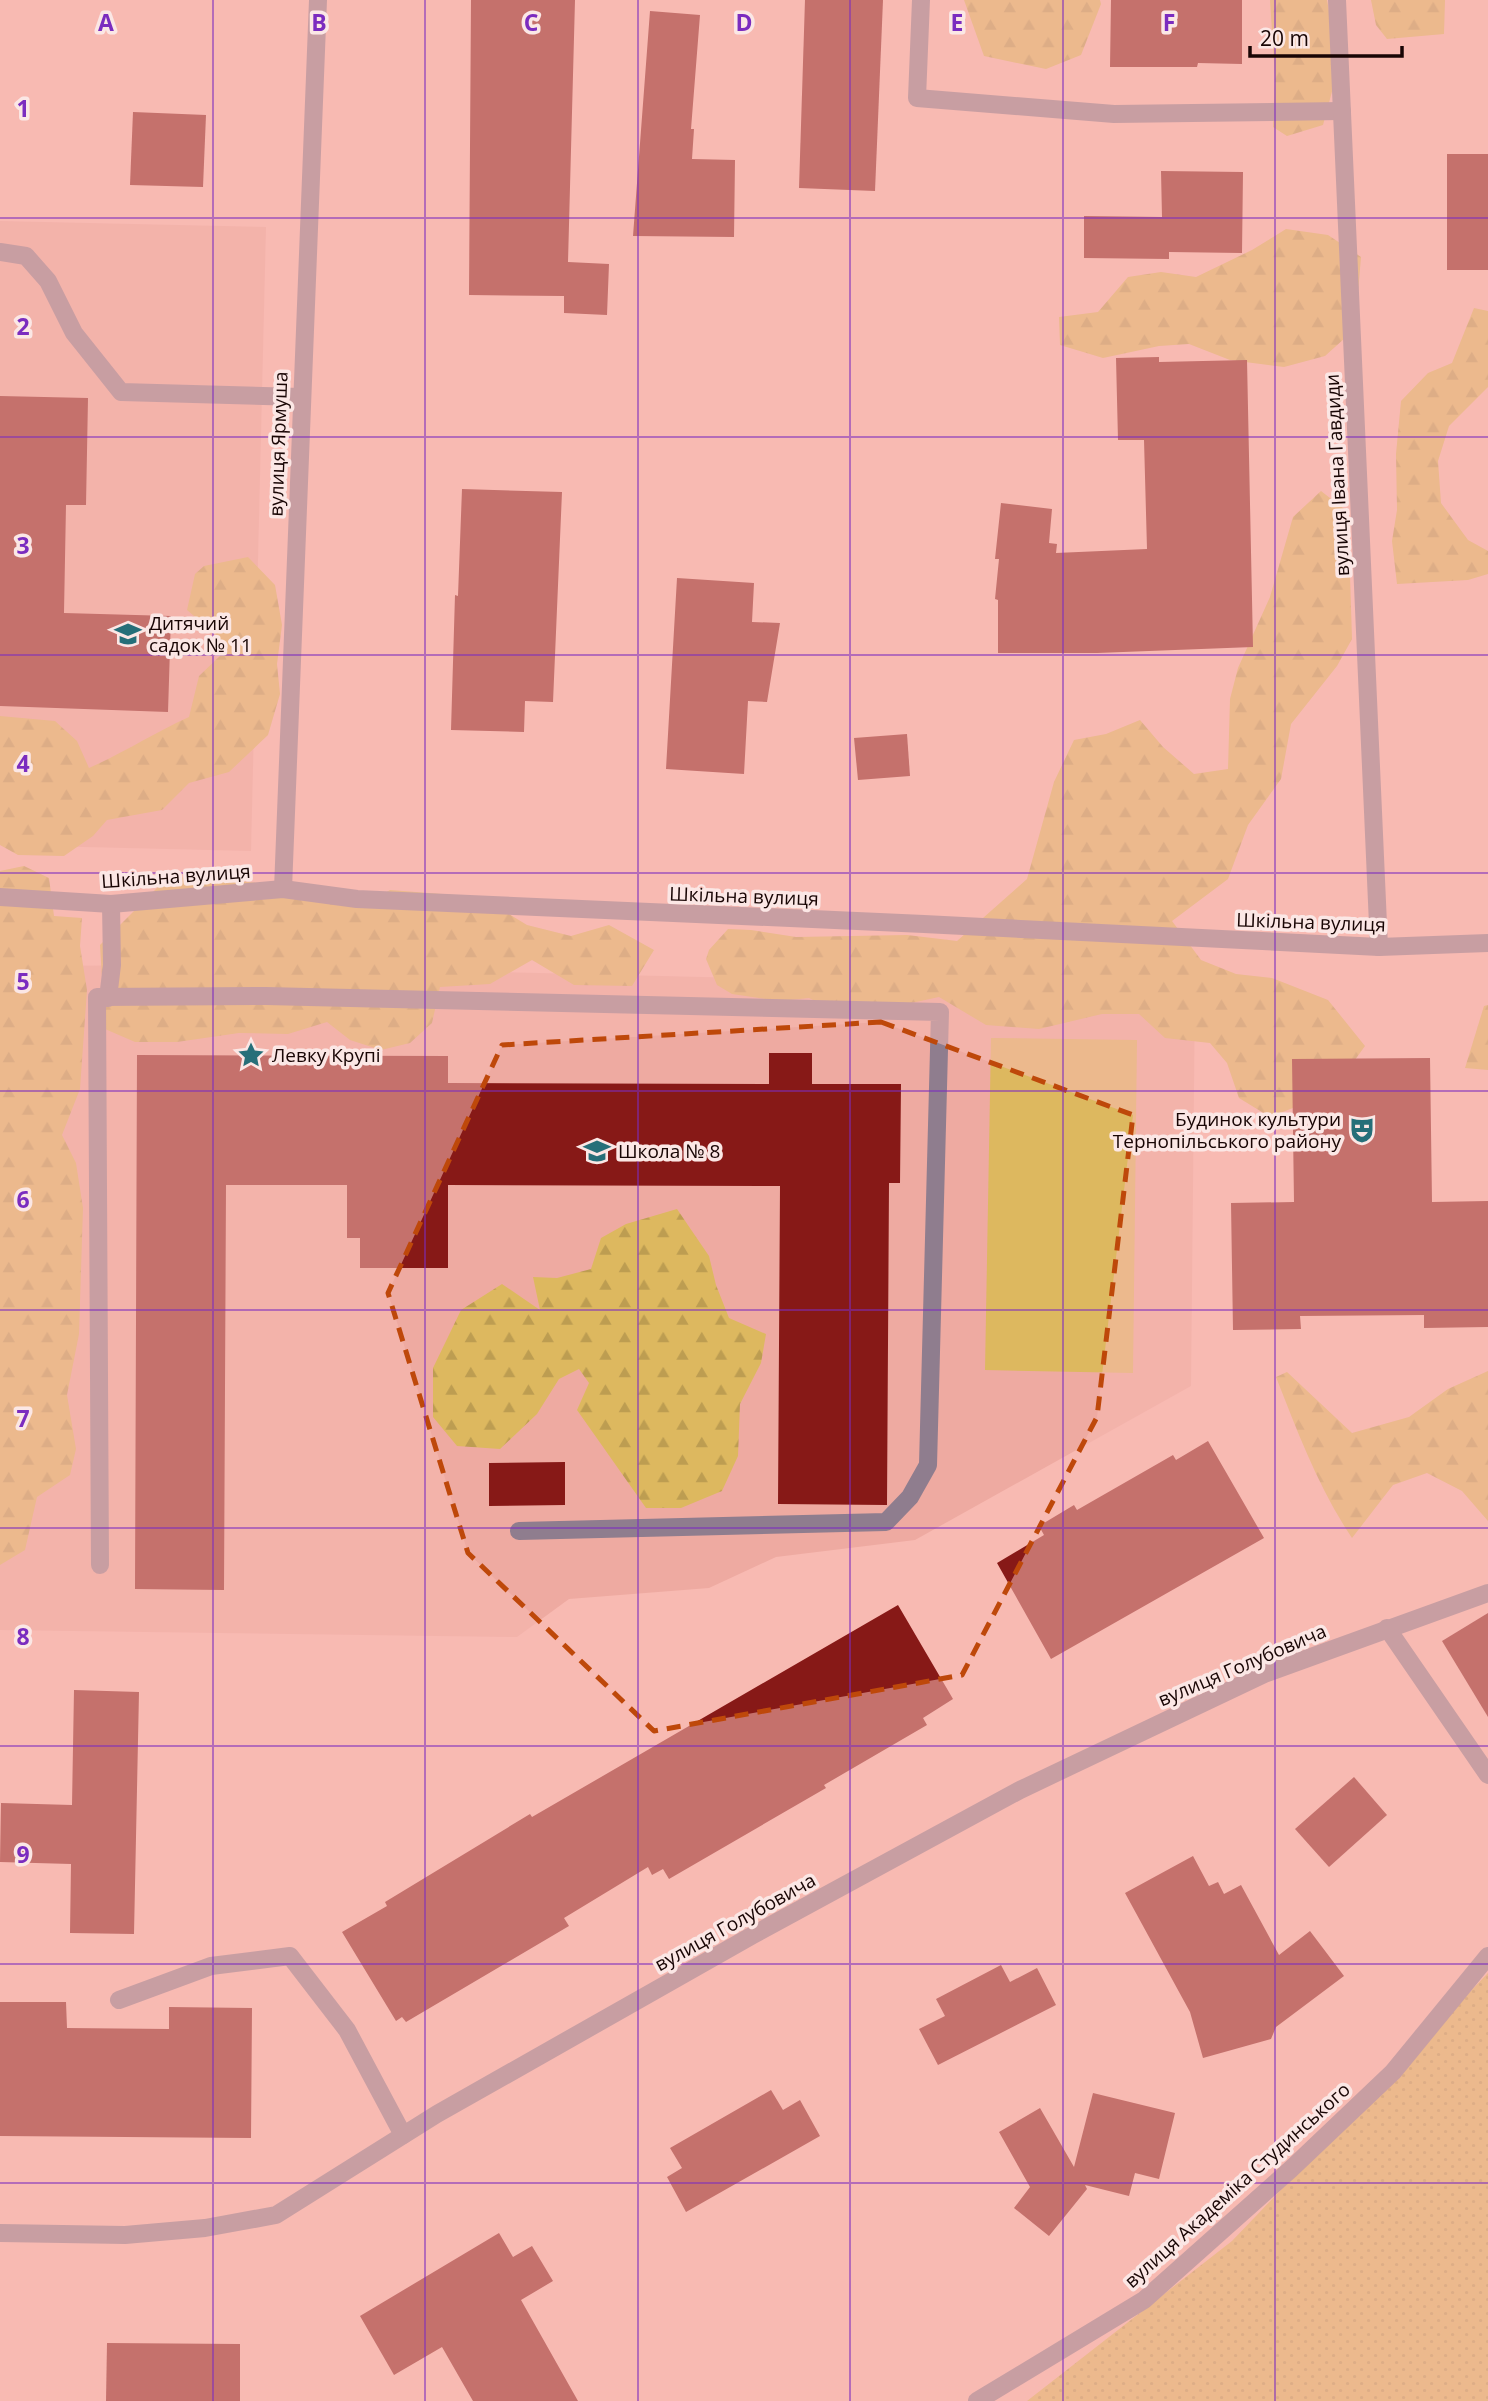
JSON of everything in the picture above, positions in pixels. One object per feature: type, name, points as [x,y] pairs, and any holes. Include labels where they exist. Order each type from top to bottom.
[{"type":"street","name":"вулиця Ярмуша","points":[[283,889],[317,0]]},
{"type":"street","points":[[921,0],[918,98],[1114,114],[1342,111]]},
{"type":"street","name":"вулиця Івана Гавдиди","points":[[1337,0],[1379,947]]},
{"type":"street","points":[[0,252],[26,256],[48,281],[74,333],[121,392],[301,397]]},
{"type":"street","name":"Шкільна вулиця","points":[[0,897],[111,904],[283,889],[356,899],[1379,947],[1488,943]]},
{"type":"street","points":[[108,998],[112,965],[111,904]]},
{"type":"street","points":[[100,1565],[97,998],[266,996],[940,1012],[928,1465],[909,1497],[886,1522],[519,1531]]},
{"type":"street","name":"вулиця Голубовича","points":[[0,2233],[125,2235],[205,2228],[276,2215],[403,2135],[753,1935],[1020,1790],[1264,1674],[1488,1593]]},
{"type":"street","points":[[1387,1628],[1488,1775]]},
{"type":"street","points":[[119,2000],[211,1966],[290,1955],[346,2030],[403,2135]]},
{"type":"street","name":"вулиця Академіка Студинського","points":[[977,2401],[1144,2300],[1291,2169],[1393,2072],[1488,1956]]},
{"type":"highlighted area","points":[[881,1022],[1133,1115],[1097,1417],[962,1675],[654,1731],[468,1553],[388,1293],[502,1045]]},
{"type":"shaded area","name":"Дитячий садок № 11","points":[[0,221],[266,227],[251,851],[0,845]]},
{"type":"shaded area","name":"Школа № 8","points":[[214,965],[1195,989],[1191,1386],[915,1540],[776,1557],[709,1588],[569,1599],[517,1637],[0,1630],[0,966]]},
{"type":"green space","points":[[964,0],[1100,0],[1101,4],[1081,55],[1046,69],[984,56]]},
{"type":"green space","points":[[1270,0],[1327,0],[1334,38],[1334,84],[1323,125],[1287,136],[1273,127],[1275,78]]},
{"type":"green space","points":[[1371,0],[1445,0],[1444,34],[1387,39],[1376,25]]},
{"type":"green space","points":[[1286,229],[1328,235],[1361,257],[1355,329],[1325,356],[1284,367],[1230,360],[1189,344],[1159,346],[1103,358],[1060,345],[1059,317],[1098,312],[1128,277],[1161,272],[1196,277],[1252,250]]},
{"type":"green space","points":[[1474,308],[1488,311],[1488,387],[1449,426],[1438,461],[1441,503],[1468,540],[1488,551],[1488,574],[1468,580],[1397,584],[1392,541],[1397,510],[1396,454],[1401,401],[1428,373],[1452,363]]},
{"type":"green space","points":[[1321,491],[1348,512],[1352,639],[1337,666],[1291,724],[1281,779],[1248,825],[1228,879],[1172,921],[1201,960],[1236,974],[1272,978],[1328,1000],[1365,1046],[1331,1093],[1270,1117],[1239,1098],[1227,1063],[1210,1043],[1165,1038],[1139,1014],[1102,1014],[1039,1029],[986,1025],[939,997],[847,1017],[809,998],[780,1001],[732,994],[717,985],[706,959],[709,950],[728,929],[796,937],[907,935],[957,941],[1027,879],[1054,782],[1074,740],[1106,734],[1140,720],[1163,747],[1194,774],[1228,769],[1230,699],[1238,668],[1270,597],[1293,517]]},
{"type":"green space","points":[[248,557],[275,585],[282,625],[277,664],[280,694],[268,735],[229,772],[189,783],[162,810],[107,820],[93,836],[64,856],[18,855],[0,845],[0,716],[55,721],[77,741],[89,768],[189,717],[199,676],[220,656],[220,638],[187,610],[195,574],[204,566]]},
{"type":"green space","points":[[24,866],[49,878],[54,916],[82,918],[80,946],[87,990],[80,1089],[62,1135],[76,1163],[83,1208],[79,1334],[67,1395],[76,1449],[70,1475],[37,1497],[25,1550],[0,1565],[0,871]]},
{"type":"green space","points":[[192,877],[258,883],[361,907],[390,890],[481,897],[527,925],[571,936],[609,925],[654,950],[632,986],[574,985],[532,960],[490,984],[440,987],[432,1023],[410,1043],[381,1050],[350,1040],[327,1022],[288,1034],[239,1033],[177,1042],[135,1042],[105,1029],[100,945],[167,878]]},
{"type":"green space","points":[[1488,1005],[1488,1070],[1465,1068],[1484,1006]]},
{"type":"green space","points":[[991,1038],[1137,1040],[1133,1373],[985,1370]]},
{"type":"green space","points":[[677,1209],[709,1256],[716,1285],[729,1318],[766,1334],[761,1363],[740,1404],[738,1456],[722,1491],[681,1508],[646,1508],[577,1410],[589,1383],[579,1369],[559,1379],[537,1414],[500,1449],[457,1446],[433,1417],[433,1368],[461,1310],[502,1284],[540,1310],[533,1277],[557,1278],[591,1269],[601,1238],[626,1224]]},
{"type":"green space","points":[[1488,1371],[1488,1521],[1462,1491],[1427,1473],[1393,1485],[1352,1538],[1319,1480],[1276,1377],[1287,1372],[1352,1433],[1409,1417],[1448,1389]]},
{"type":"green space","points":[[1488,1973],[1488,2401],[1027,2401],[1232,2241]]},
{"type":"building","points":[[471,0],[575,0],[568,262],[609,264],[607,315],[564,313],[564,296],[469,295]]},
{"type":"building","points":[[805,0],[883,0],[875,191],[799,188]]},
{"type":"building","points":[[1111,0],[1242,0],[1242,64],[1110,67]]},
{"type":"building","points":[[650,11],[700,15],[691,129],[694,129],[692,159],[735,160],[734,237],[633,236]]},
{"type":"building","points":[[133,112],[206,115],[203,187],[130,185]]},
{"type":"building","points":[[1447,154],[1488,154],[1488,270],[1447,270]]},
{"type":"building","points":[[1161,171],[1243,172],[1242,253],[1169,252],[1169,259],[1084,258],[1084,216],[1162,217]]},
{"type":"building","points":[[1159,357],[1159,362],[1247,360],[1253,647],[1097,653],[998,653],[998,600],[995,599],[999,559],[995,559],[1001,503],[1052,509],[1049,543],[1057,544],[1056,553],[1147,549],[1144,440],[1118,440],[1116,358]]},
{"type":"building","points":[[0,396],[88,398],[86,505],[66,505],[64,613],[171,616],[168,712],[0,706]]},
{"type":"building","points":[[462,489],[562,492],[553,702],[525,701],[524,732],[451,730],[455,595],[458,596]]},
{"type":"building","points":[[677,578],[754,583],[752,622],[780,623],[767,702],[748,701],[744,774],[666,769]]},
{"type":"building","points":[[907,734],[910,776],[858,780],[854,738]]},
{"type":"building","points":[[769,1053],[812,1053],[812,1084],[901,1084],[900,1183],[889,1183],[887,1505],[778,1504],[780,1186],[448,1185],[448,1268],[360,1268],[360,1238],[347,1238],[347,1185],[226,1185],[224,1590],[135,1589],[137,1055],[448,1056],[448,1083],[769,1084]]},
{"type":"building","name":"Будинок культури Тернопільського району","points":[[1430,1058],[1432,1202],[1488,1201],[1488,1327],[1424,1328],[1424,1315],[1300,1316],[1301,1329],[1233,1330],[1231,1203],[1294,1202],[1292,1059]]},
{"type":"building","points":[[1208,1441],[1264,1538],[1051,1659],[997,1563],[1044,1535],[1039,1526],[1074,1505],[1077,1510],[1173,1455],[1176,1460]]},
{"type":"building","points":[[565,1462],[565,1505],[489,1506],[489,1463]]},
{"type":"building","points":[[898,1605],[953,1699],[923,1718],[927,1725],[824,1785],[826,1788],[669,1879],[663,1869],[652,1875],[648,1867],[564,1918],[569,1926],[406,2022],[402,2017],[396,2021],[342,1932],[387,1906],[385,1902],[530,1814],[532,1817]]},
{"type":"building","points":[[1488,1613],[1488,1717],[1442,1641]]},
{"type":"building","points":[[74,1690],[139,1692],[134,1934],[70,1933],[71,1864],[0,1862],[1,1803],[72,1805]]},
{"type":"building","points":[[1354,1777],[1387,1815],[1329,1867],[1295,1829]]},
{"type":"building","points":[[1193,1856],[1209,1886],[1218,1882],[1224,1894],[1241,1885],[1279,1955],[1310,1931],[1344,1976],[1276,2027],[1271,2039],[1203,2058],[1190,2012],[1125,1893]]},
{"type":"building","points":[[1001,1965],[1010,1982],[1037,1968],[1056,2005],[938,2065],[919,2029],[945,2016],[936,1999]]},
{"type":"building","points":[[0,2002],[66,2002],[67,2028],[169,2029],[169,2007],[252,2008],[251,2138],[0,2136]]},
{"type":"building","points":[[771,2090],[783,2110],[800,2100],[820,2136],[686,2212],[667,2177],[682,2168],[670,2148]]},
{"type":"building","points":[[1093,2093],[1175,2113],[1159,2179],[1135,2173],[1129,2196],[1085,2185],[1087,2189],[1049,2236],[1014,2208],[1030,2187],[999,2132],[1040,2108],[1074,2167]]},
{"type":"building","points":[[499,2233],[513,2257],[532,2246],[553,2281],[521,2300],[578,2401],[473,2401],[442,2347],[394,2375],[360,2316]]},
{"type":"building","points":[[107,2343],[240,2344],[240,2401],[106,2401]]},
{"type":"place","name":"Дитячий садок № 11","points":[[128,634]]},
{"type":"place","name":"Левку Крупі","points":[[251,1055]]},
{"type":"place","name":"Будинок культури Тернопільського району","points":[[1362,1130]]},
{"type":"place","name":"Школа № 8","points":[[597,1151]]}]
